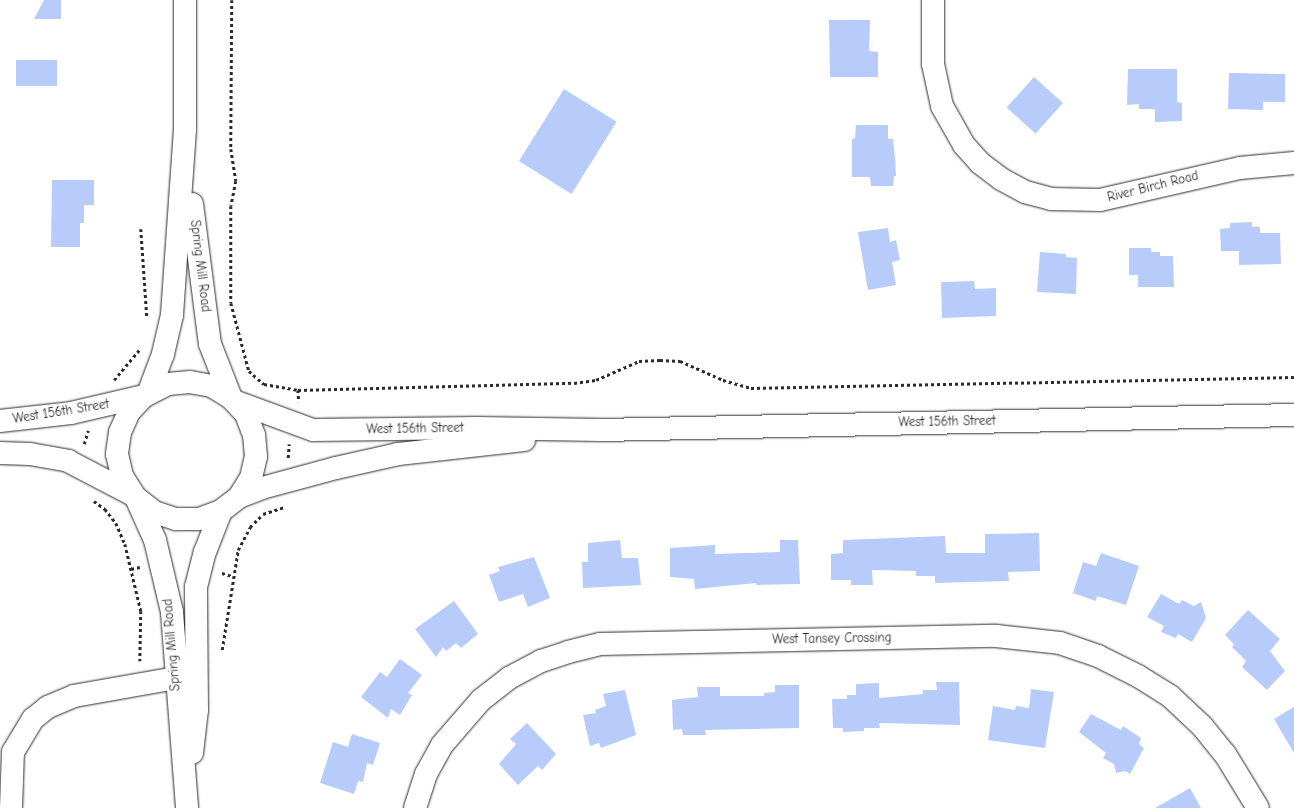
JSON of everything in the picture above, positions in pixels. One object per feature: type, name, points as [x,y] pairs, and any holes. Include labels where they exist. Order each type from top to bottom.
[{"type":"street","name":"Spring Mill Road","points":[[185,0],[186,130],[196,246],[210,344],[233,399]]},
{"type":"street","name":"River Birch Road","points":[[933,0],[933,64],[942,106],[964,145],[980,163],[1001,179],[1026,192],[1051,199],[1100,200],[1218,172],[1294,163]]},
{"type":"street","name":"Spring Mill Road","points":[[146,395],[163,354],[172,315],[186,130]]},
{"type":"street","points":[[0,454],[30,454],[74,464],[134,496],[154,512],[176,519],[199,519],[221,511],[239,497],[251,478],[256,457],[254,435],[246,414],[233,399],[212,386],[190,382],[168,384],[146,395],[129,412],[119,440],[117,454],[122,476],[134,496]]},
{"type":"street","name":"West 156th Street","points":[[0,421],[81,410],[146,395]]},
{"type":"street","name":"West 156th Street","points":[[233,399],[313,430],[477,428],[601,430],[1294,414]]},
{"type":"street","name":"West 156th Street","points":[[239,497],[336,468],[398,454],[601,430]]},
{"type":"street","name":"Spring Mill Road","points":[[134,496],[156,540],[170,605],[187,803]]},
{"type":"street","name":"Spring Mill Road","points":[[187,803],[197,710],[196,587],[205,552],[221,511]]},
{"type":"street","name":"West Tansey Crossing","points":[[415,808],[426,774],[442,745],[481,700],[509,678],[535,664],[568,652],[600,644],[996,636],[1060,643],[1098,656],[1138,676],[1170,696],[1202,726],[1225,754],[1258,808]]},
{"type":"street","points":[[11,808],[13,752],[33,719],[48,707],[74,696],[176,678]]},
{"type":"path","points":[[232,0],[231,149],[236,181],[231,206],[231,303],[249,371],[264,384],[298,390],[574,383],[596,380],[639,360],[680,361],[723,380],[751,388],[1294,377]]},
{"type":"path","points":[[141,229],[148,302],[147,324]]},
{"type":"path","points":[[107,382],[114,381],[140,349]]},
{"type":"path","points":[[74,464],[89,434],[81,410]]},
{"type":"path","points":[[88,496],[105,509],[116,523],[125,544],[141,611],[138,647],[143,684]]},
{"type":"path","points":[[222,650],[238,550],[250,526],[263,514],[286,506]]},
{"type":"building","points":[[44,0],[61,0],[61,19],[34,19]]},
{"type":"building","points":[[829,20],[870,20],[869,51],[878,52],[878,77],[830,77]]},
{"type":"building","points":[[16,60],[57,60],[57,86],[16,86]]},
{"type":"building","points":[[1128,69],[1177,69],[1177,102],[1182,103],[1182,121],[1155,122],[1155,109],[1139,109],[1139,104],[1127,105]]},
{"type":"building","points":[[1229,73],[1285,74],[1285,102],[1263,102],[1263,110],[1228,109]]},
{"type":"building","points":[[1034,77],[1063,103],[1036,134],[1007,107]]},
{"type":"building","points":[[564,89],[617,122],[572,194],[519,161]]},
{"type":"building","points":[[856,125],[888,125],[888,139],[893,139],[895,157],[896,176],[894,176],[893,186],[871,186],[870,177],[852,177],[852,139],[855,138]]},
{"type":"building","points":[[52,180],[94,180],[94,205],[84,205],[84,223],[80,223],[80,247],[51,247]]},
{"type":"building","points":[[1252,222],[1252,227],[1260,227],[1260,233],[1280,233],[1281,264],[1239,265],[1239,251],[1221,251],[1220,229],[1230,228],[1230,223]]},
{"type":"building","points":[[888,228],[890,242],[896,240],[900,260],[892,262],[896,285],[868,290],[858,232]]},
{"type":"building","points":[[1129,248],[1151,248],[1151,252],[1160,252],[1160,256],[1173,256],[1174,287],[1138,287],[1138,275],[1129,275]]},
{"type":"building","points":[[1040,252],[1066,254],[1066,257],[1077,258],[1076,294],[1037,292]]},
{"type":"building","points":[[974,281],[975,289],[996,288],[996,316],[942,318],[941,282]]},
{"type":"building","points":[[1039,533],[1040,571],[1008,572],[1009,581],[935,583],[935,576],[916,576],[916,571],[872,570],[873,585],[851,585],[851,580],[831,580],[831,554],[843,553],[843,540],[945,536],[946,553],[985,553],[985,534]]},
{"type":"building","points":[[620,540],[622,558],[638,558],[641,585],[583,588],[582,562],[588,562],[588,543]]},
{"type":"building","points":[[780,540],[798,540],[800,584],[756,585],[756,583],[695,589],[694,579],[670,577],[670,548],[715,545],[715,554],[780,552]]},
{"type":"building","points":[[1101,553],[1139,566],[1126,605],[1097,596],[1096,601],[1073,593],[1083,562],[1096,566]]},
{"type":"building","points":[[534,557],[550,598],[528,607],[523,594],[499,602],[489,575],[500,571],[498,567]]},
{"type":"building","points":[[1161,594],[1179,604],[1182,600],[1194,606],[1201,602],[1206,618],[1192,642],[1178,634],[1176,638],[1161,632],[1164,626],[1147,617]]},
{"type":"building","points":[[454,601],[478,634],[461,648],[456,643],[446,651],[443,647],[436,657],[415,629]]},
{"type":"building","points":[[1248,610],[1280,639],[1270,651],[1285,671],[1267,690],[1242,667],[1246,661],[1232,647],[1234,644],[1225,635]]},
{"type":"building","points":[[400,659],[422,675],[408,693],[412,695],[400,715],[391,709],[388,718],[361,697],[380,672],[387,677]]},
{"type":"building","points":[[936,682],[959,682],[960,725],[879,723],[880,728],[864,728],[864,731],[843,732],[843,728],[833,728],[832,699],[847,699],[847,695],[856,695],[856,684],[879,683],[879,698],[923,694],[923,690],[937,690]]},
{"type":"building","points":[[775,685],[799,685],[799,728],[705,730],[706,735],[683,735],[682,729],[673,730],[672,700],[698,697],[697,687],[720,687],[720,696],[764,696],[764,693],[775,692]]},
{"type":"building","points":[[1031,689],[1054,692],[1045,748],[988,740],[993,706],[1015,710],[1016,706],[1029,708]]},
{"type":"building","points":[[625,690],[636,735],[601,748],[599,743],[590,746],[583,715],[596,713],[595,710],[606,706],[603,694]]},
{"type":"building","points":[[1294,707],[1294,753],[1274,719]]},
{"type":"building","points":[[1091,714],[1121,730],[1123,726],[1141,738],[1139,744],[1144,748],[1130,774],[1125,771],[1116,773],[1114,764],[1103,758],[1106,753],[1079,732]]},
{"type":"building","points":[[527,723],[556,754],[542,770],[538,766],[518,785],[499,764],[516,744],[510,739]]},
{"type":"building","points":[[352,734],[380,743],[373,765],[367,763],[363,782],[358,781],[354,794],[320,783],[333,742],[348,747]]},
{"type":"building","points":[[1190,788],[1201,808],[1155,808]]}]
